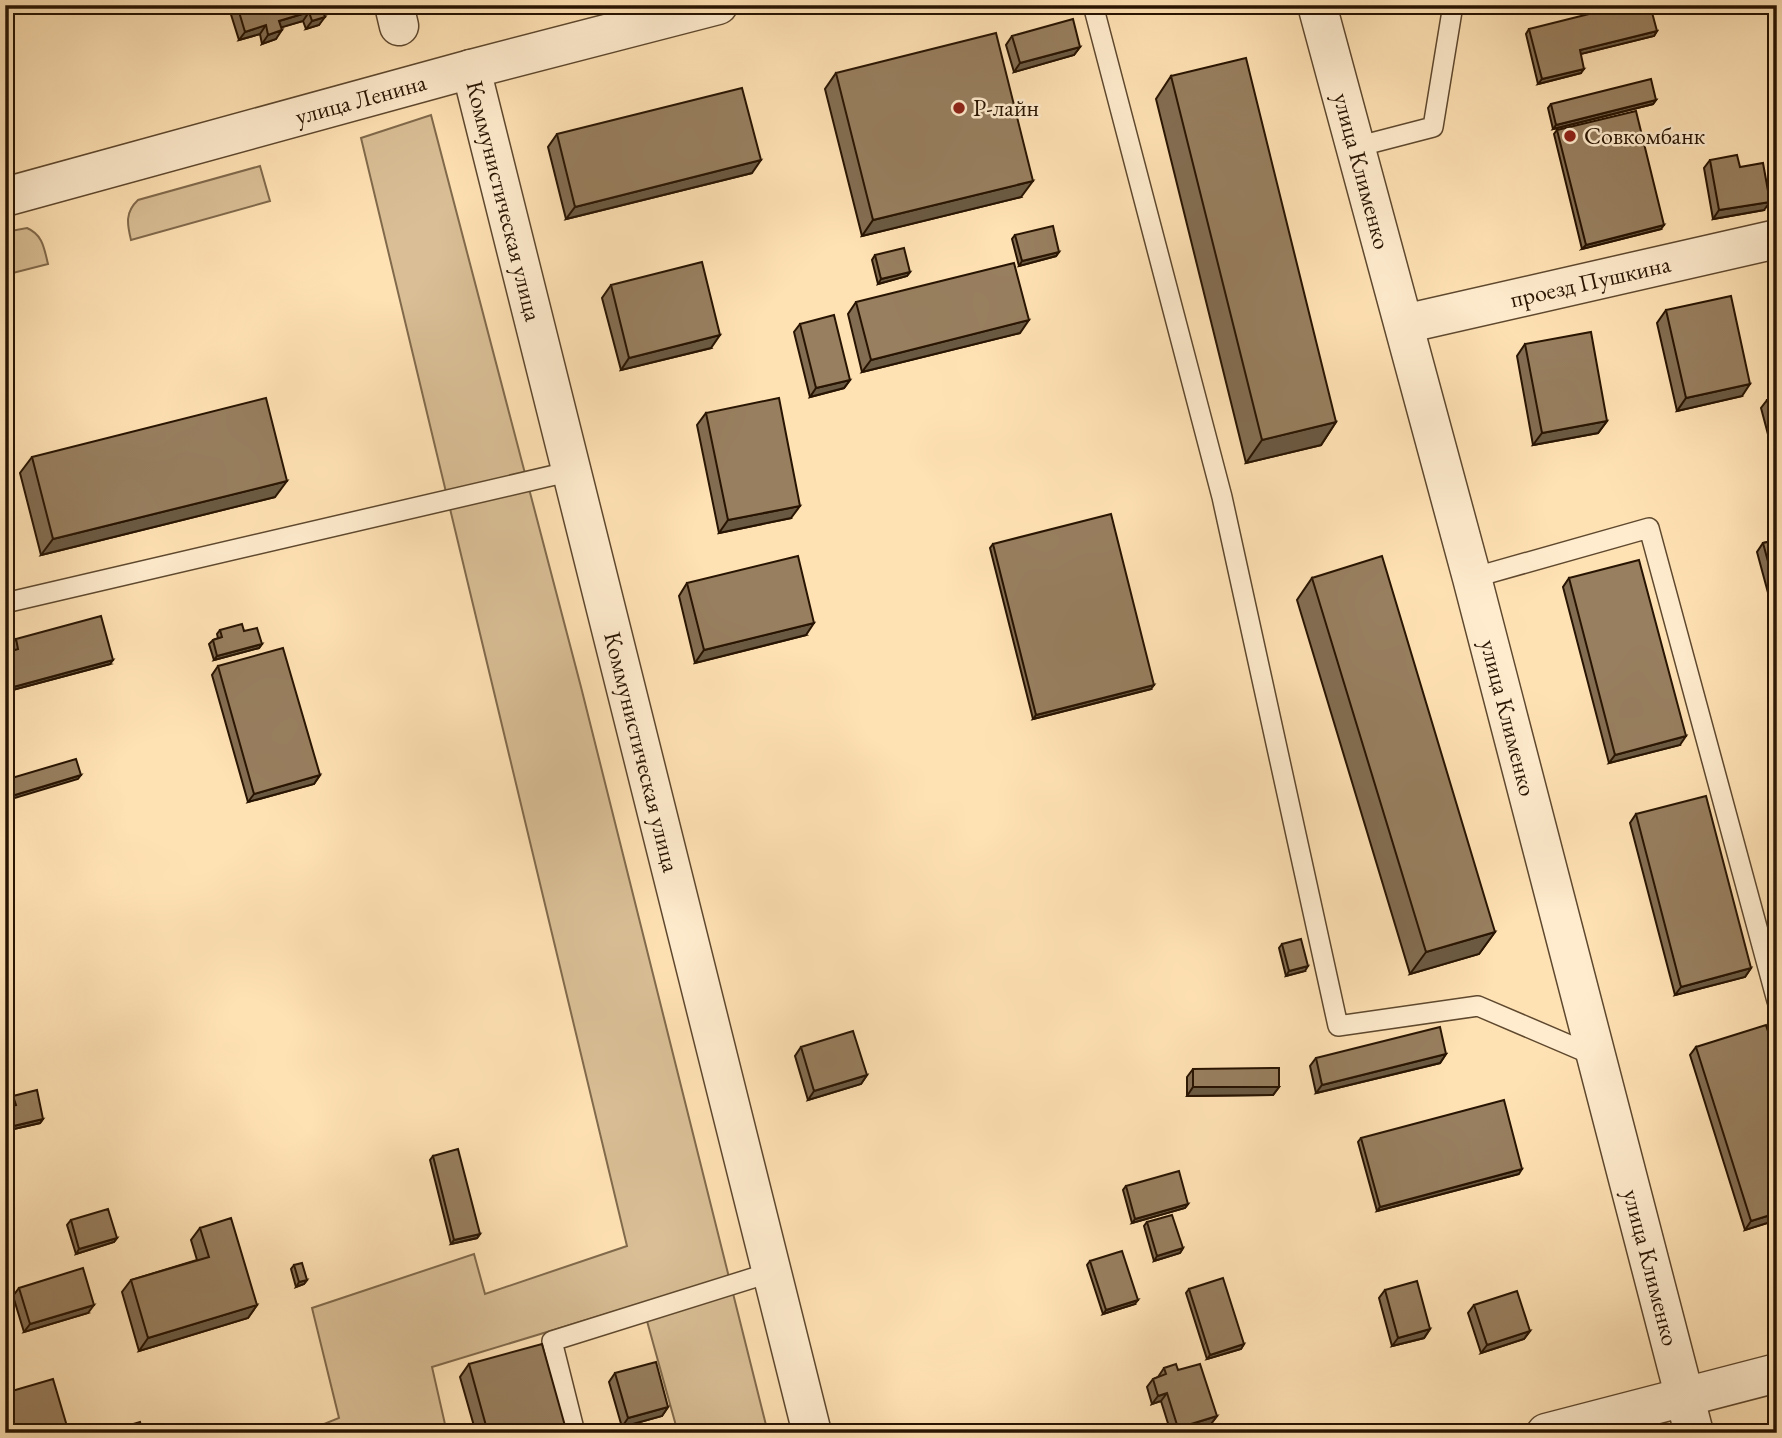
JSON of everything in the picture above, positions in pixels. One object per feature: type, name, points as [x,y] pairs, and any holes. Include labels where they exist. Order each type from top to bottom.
[{"type":"street","name":"улица Ленина","points":[[5,197],[471,69],[717,5]]},
{"type":"street","name":"улица Клименко","points":[[1317,5],[1472,578],[1689,1415]]},
{"type":"street","name":"Коммунистическая улица","points":[[471,69],[812,1433]]},
{"type":"street","name":"проезд Пушкина","points":[[1404,324],[1777,239]]},
{"type":"street","points":[[1546,1433],[1689,1415],[1777,1373]]},
{"type":"lane","points":[[1093,5],[1222,497],[1338,1026],[1478,1006],[1595,1056]]},
{"type":"lane","points":[[1356,147],[1433,127],[1453,5]]},
{"type":"lane","points":[[5,603],[572,471]]},
{"type":"lane","points":[[1472,578],[1649,528],[1777,1001]]},
{"type":"lane","points":[[575,1433],[552,1341],[772,1272]]},
{"type":"shaded area","points":[[431,115],[581,687],[768,1433],[678,1433],[642,1303],[432,1367],[447,1433],[302,1433],[339,1418],[312,1308],[474,1254],[485,1294],[627,1246],[361,138]]},
{"type":"shaded area","points":[[260,166],[270,201],[131,240],[128,218],[138,200]]},
{"type":"shaded area","points":[[27,228],[40,238],[48,264],[5,275],[5,232]]},
{"type":"building","points":[[237,5],[333,5],[322,9],[325,17],[312,21],[309,12],[279,21],[282,30],[268,35],[266,25],[245,32]]},
{"type":"building","points":[[1625,5],[1650,5],[1657,31],[1580,50],[1584,69],[1542,79],[1529,29]]},
{"type":"building","points":[[1073,19],[1080,47],[1020,63],[1012,36]]},
{"type":"building","points":[[996,33],[1033,181],[873,220],[836,73]]},
{"type":"building","points":[[1246,58],[1336,422],[1262,440],[1171,76]]},
{"type":"building","points":[[1651,79],[1656,100],[1556,125],[1551,104]]},
{"type":"building","points":[[742,88],[761,160],[575,207],[557,134]]},
{"type":"building","points":[[1636,111],[1664,225],[1586,245],[1557,130]]},
{"type":"building","points":[[1737,155],[1740,167],[1763,163],[1770,202],[1719,210],[1710,160]]},
{"type":"building","points":[[1053,226],[1059,252],[1022,261],[1015,235]]},
{"type":"building","points":[[904,248],[910,272],[881,279],[875,255]]},
{"type":"building","points":[[702,262],[720,335],[629,358],[611,285]]},
{"type":"building","points":[[1014,263],[1029,320],[871,360],[856,302]]},
{"type":"building","points":[[1731,296],[1750,384],[1686,398],[1666,310]]},
{"type":"building","points":[[834,315],[850,380],[816,388],[800,324]]},
{"type":"building","points":[[1591,332],[1607,421],[1542,433],[1525,344]]},
{"type":"building","points":[[1777,397],[1777,437],[1767,400]]},
{"type":"building","points":[[266,398],[287,481],[53,539],[32,457]]},
{"type":"building","points":[[779,398],[800,506],[728,520],[706,413]]},
{"type":"building","points":[[1111,514],[1154,685],[1036,715],[993,544]]},
{"type":"building","points":[[1777,540],[1777,595],[1763,543]]},
{"type":"building","points":[[798,556],[814,623],[704,650],[687,583]]},
{"type":"building","points":[[1382,556],[1495,932],[1426,952],[1312,578]]},
{"type":"building","points":[[1639,560],[1686,736],[1615,755],[1569,578]]},
{"type":"building","points":[[101,616],[113,660],[6,689],[5,653],[18,649],[16,639]]},
{"type":"building","points":[[242,624],[244,631],[257,628],[262,644],[217,656],[213,640],[222,637],[220,630]]},
{"type":"building","points":[[283,648],[320,775],[254,794],[218,666]]},
{"type":"building","points":[[76,759],[81,775],[5,798],[5,780]]},
{"type":"building","points":[[1706,796],[1751,968],[1681,987],[1636,814]]},
{"type":"building","points":[[1301,939],[1308,966],[1289,971],[1282,944]]},
{"type":"building","points":[[1766,1025],[1777,1060],[1777,1213],[1751,1221],[1696,1047]]},
{"type":"building","points":[[1440,1027],[1446,1054],[1322,1085],[1316,1058]]},
{"type":"building","points":[[853,1031],[867,1075],[814,1091],[801,1047]]},
{"type":"building","points":[[1279,1068],[1279,1087],[1193,1087],[1193,1069]]},
{"type":"building","points":[[37,1090],[43,1119],[5,1128],[5,1108],[16,1105],[13,1096]]},
{"type":"building","points":[[1504,1100],[1522,1169],[1380,1207],[1361,1138]]},
{"type":"building","points":[[458,1149],[480,1234],[454,1240],[433,1156]]},
{"type":"building","points":[[1179,1171],[1188,1204],[1135,1219],[1126,1186]]},
{"type":"building","points":[[5,1184],[13,1210],[5,1212]]},
{"type":"building","points":[[108,1209],[117,1238],[79,1249],[71,1220]]},
{"type":"building","points":[[1172,1215],[1183,1248],[1157,1256],[1147,1222]]},
{"type":"building","points":[[231,1218],[257,1305],[148,1338],[131,1280],[209,1257],[200,1228]]},
{"type":"building","points":[[1122,1251],[1138,1300],[1106,1310],[1090,1261]]},
{"type":"building","points":[[302,1263],[307,1280],[299,1282],[294,1265]]},
{"type":"building","points":[[83,1268],[94,1305],[30,1324],[19,1288]]},
{"type":"building","points":[[1223,1278],[1244,1344],[1210,1355],[1189,1289]]},
{"type":"building","points":[[1417,1281],[1430,1329],[1398,1338],[1385,1290]]},
{"type":"building","points":[[1517,1291],[1530,1331],[1487,1345],[1474,1305]]},
{"type":"building","points":[[542,1344],[567,1433],[488,1433],[469,1364]]},
{"type":"building","points":[[656,1362],[668,1407],[628,1418],[615,1373]]},
{"type":"building","points":[[1176,1364],[1178,1370],[1200,1364],[1217,1416],[1178,1428],[1167,1393],[1158,1396],[1153,1379],[1166,1374],[1164,1368]]},
{"type":"building","points":[[53,1379],[69,1433],[5,1433],[5,1393]]},
{"type":"building","points":[[140,1422],[143,1433],[113,1433],[113,1430]]},
{"type":"place","name":"Р-лайн","points":[[959,108]]},
{"type":"place","name":"Совкомбанк","points":[[1570,136]]}]
